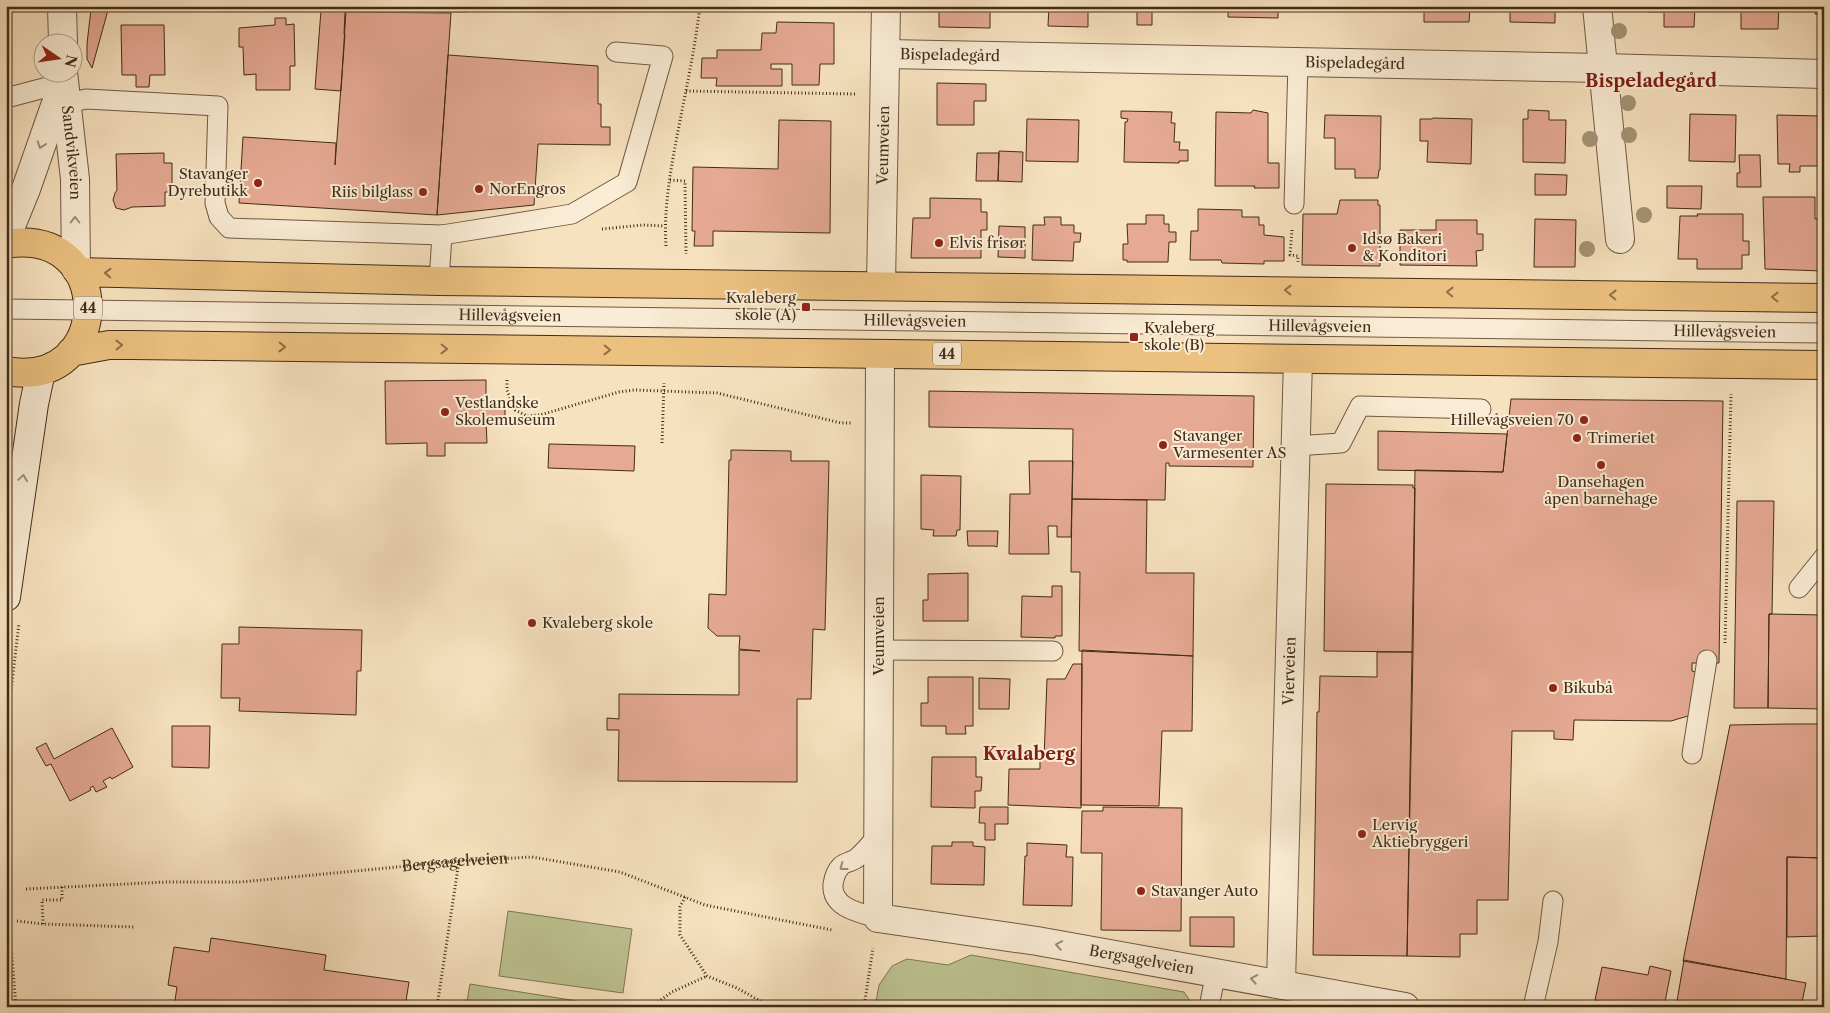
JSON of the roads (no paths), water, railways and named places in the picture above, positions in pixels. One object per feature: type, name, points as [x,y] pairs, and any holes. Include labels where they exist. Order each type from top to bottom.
[{"type":"main road","name":"44","points":[[6,244],[20,242],[36,243],[51,248],[65,257],[77,270],[88,297],[87,322],[84,332],[71,352],[57,364],[41,371],[29,373],[6,372]]},
{"type":"main road","points":[[77,270],[439,280],[1824,298]]},
{"type":"main road","name":"44","points":[[71,352],[109,346],[132,345],[1824,365]]},
{"type":"street","points":[[62,6],[63,32]]},
{"type":"street","name":"Veumveien","points":[[881,285],[886,6]]},
{"type":"street","points":[[1597,6],[1620,239]]},
{"type":"street","name":"Bispeladegård","points":[[886,54],[1824,74]]},
{"type":"street","name":"Sandvikveien","points":[[6,238],[26,189],[61,91]]},
{"type":"street","name":"Sandvikveien","points":[[61,91],[75,179],[77,270]]},
{"type":"street","name":"Veumveien","points":[[878,918],[880,354]]},
{"type":"street","name":"Vierveien","points":[[1280,983],[1298,359]]},
{"type":"street","points":[[6,595],[34,404],[41,371]]},
{"type":"street","name":"Bergsagelveien","points":[[878,918],[1037,941],[1280,983],[1405,1007]]},
{"type":"lane","points":[[6,98],[61,91],[86,99],[218,106],[215,203],[219,218],[229,228],[442,235],[572,214],[627,182],[663,56],[616,52]]},
{"type":"lane","points":[[1294,204],[1298,63]]},
{"type":"lane","points":[[439,280],[442,235]]},
{"type":"lane","name":"Hillevågsveien","points":[[6,309],[1824,332]]},
{"type":"lane","points":[[1295,446],[1341,443],[1360,406],[1481,409]]},
{"type":"lane","points":[[1799,588],[1824,557]]},
{"type":"lane","points":[[879,650],[1053,651]]},
{"type":"lane","points":[[1692,754],[1707,660]]},
{"type":"lane","points":[[878,918],[853,911],[841,904],[835,897],[833,886],[834,875],[841,866],[857,858],[879,834]]},
{"type":"lane","points":[[1533,1007],[1548,942],[1553,902]]},
{"type":"lane","points":[[1210,1007],[1216,972]]},
{"type":"place","name":"Stavanger Dyrebutikk","points":[[258,183]]},
{"type":"place","name":"NorEngros","points":[[479,189]]},
{"type":"place","name":"Riis bilglass","points":[[423,192]]},
{"type":"place","name":"Elvis frisør","points":[[939,243]]},
{"type":"place","name":"Idsø Bakeri & Konditori","points":[[1352,248]]},
{"type":"place","name":"Kvaleberg skole (A)","points":[[806,307]]},
{"type":"place","name":"Kvaleberg skole (B)","points":[[1134,337]]},
{"type":"place","name":"Vestlandske Skolemuseum","points":[[445,412]]},
{"type":"place","name":"Hillevågsveien 70","points":[[1584,420]]},
{"type":"place","name":"Trimeriet","points":[[1577,438]]},
{"type":"place","name":"Stavanger Varmesenter AS","points":[[1163,445]]},
{"type":"place","name":"Dansehagen åpen barnehage","points":[[1601,465]]},
{"type":"place","name":"Kvaleberg skole","points":[[532,623]]},
{"type":"place","name":"Bikubå","points":[[1553,688]]},
{"type":"place","name":"Lervig Aktiebryggeri","points":[[1362,834]]},
{"type":"place","name":"Stavanger Auto","points":[[1141,891]]},
{"type":"district","name":"Bispeladegård","points":[[1651,81]]},
{"type":"district","name":"Kvalaberg","points":[[1029,754]]}]
